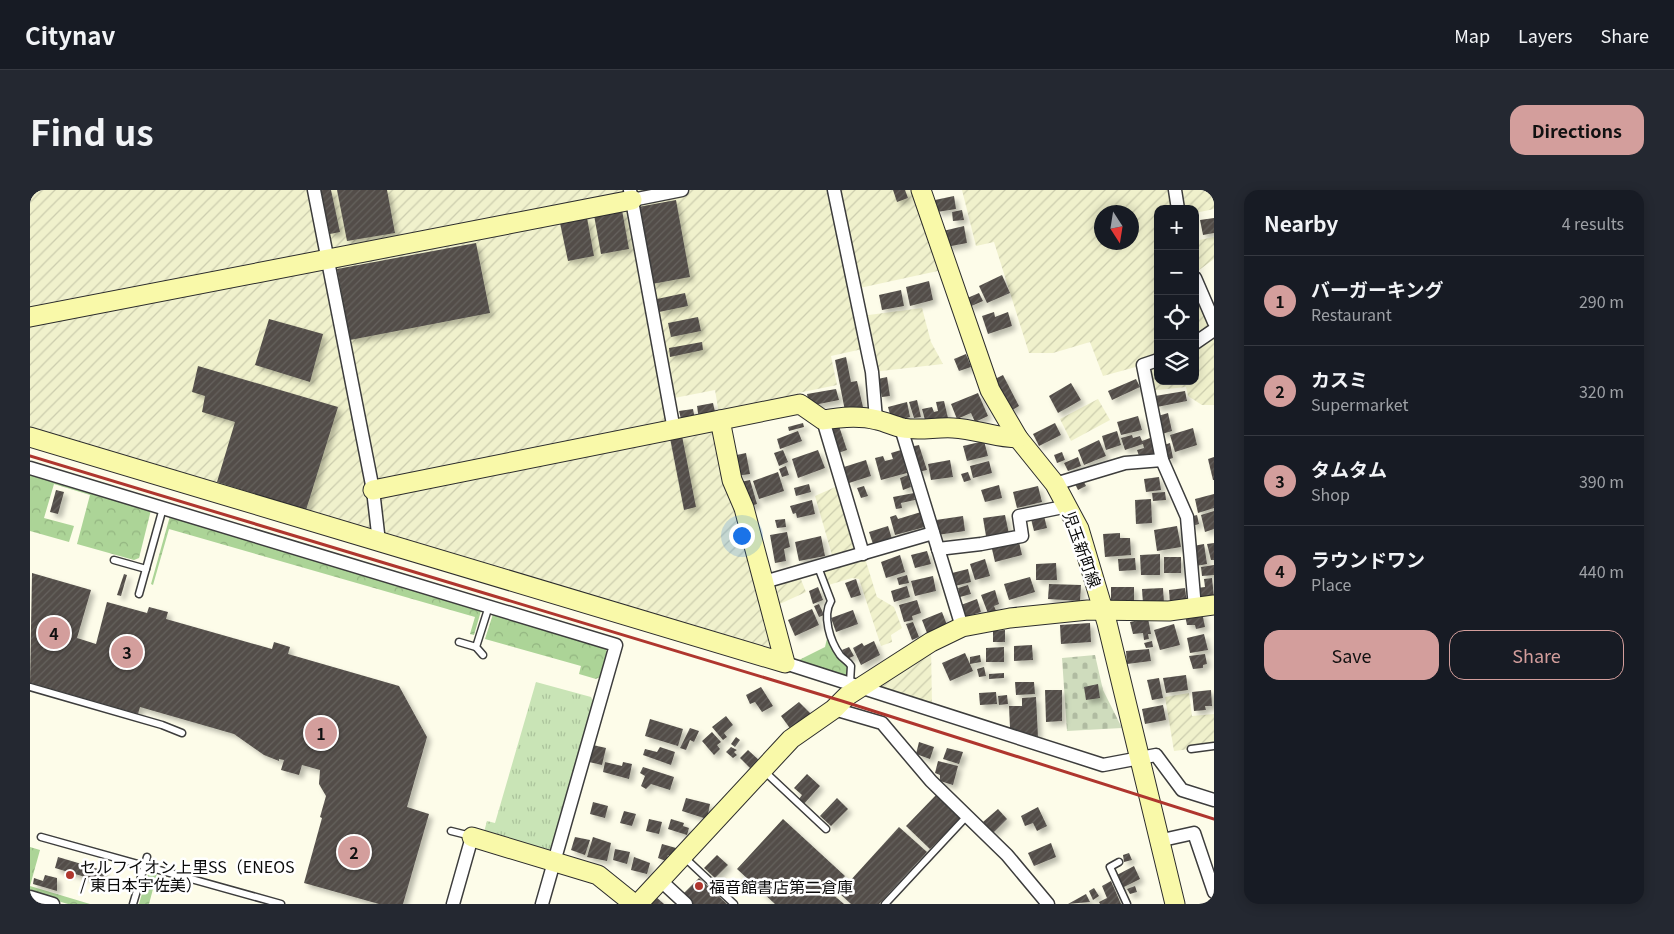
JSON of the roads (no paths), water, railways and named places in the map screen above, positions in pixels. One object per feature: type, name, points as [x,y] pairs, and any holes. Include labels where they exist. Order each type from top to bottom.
[{"type":"street","points":[[314,190],[373,490],[379,542]]},
{"type":"street","points":[[30,317],[328,261],[631,195],[682,190]]},
{"type":"street","points":[[834,190],[872,372],[876,419]]},
{"type":"street","name":"児玉新町線","points":[[921,190],[990,390],[1018,438],[1055,484],[1068,506],[1084,543],[1103,609],[1174,904]]},
{"type":"street","points":[[1175,190],[1177,205]]},
{"type":"street","points":[[631,195],[674,430]]},
{"type":"street","points":[[1199,287],[1214,322]]},
{"type":"street","points":[[1199,340],[1214,330]]},
{"type":"street","points":[[1154,361],[1143,365],[1162,460],[1187,516],[1195,608]]},
{"type":"street","points":[[373,490],[800,404],[823,420],[862,554]]},
{"type":"street","points":[[823,420],[848,416],[876,419],[901,428],[924,430],[952,428],[984,432],[1000,438],[1018,438]]},
{"type":"street","points":[[720,420],[732,480],[744,508],[785,663]]},
{"type":"street","points":[[901,428],[962,627]]},
{"type":"street","points":[[30,437],[857,684],[1103,764],[1158,756],[1182,790],[1214,800]]},
{"type":"street","points":[[1055,484],[1126,463],[1162,460]]},
{"type":"street","points":[[30,468],[616,645],[542,904]]},
{"type":"street","points":[[938,549],[981,544],[1022,536],[1019,516],[1068,506]]},
{"type":"street","points":[[764,582],[933,533]]},
{"type":"street","points":[[453,904],[472,837],[598,875],[636,904],[791,739],[834,709],[857,684],[931,642],[962,627],[1010,618],[1103,609],[1169,612],[1214,605]]},
{"type":"street","points":[[834,709],[882,723],[931,781],[1007,855],[1048,904]]},
{"type":"street","points":[[1158,841],[1194,833],[1214,892]]},
{"type":"street","points":[[660,880],[686,904]]},
{"type":"street","points":[[30,897],[53,904]]},
{"type":"lane","points":[[139,594],[163,508]]},
{"type":"lane","points":[[114,560],[146,569]]},
{"type":"lane","points":[[818,567],[831,601],[828,607],[829,630],[840,656],[851,666],[857,684]]},
{"type":"lane","points":[[476,646],[489,606]]},
{"type":"lane","points":[[459,642],[476,646],[483,655]]},
{"type":"lane","points":[[30,687],[162,725],[182,733]]},
{"type":"lane","points":[[1191,749],[1214,746]]},
{"type":"lane","points":[[762,769],[826,829]]},
{"type":"lane","points":[[885,904],[967,816]]},
{"type":"lane","points":[[451,831],[472,837]]},
{"type":"lane","points":[[41,837],[281,904]]},
{"type":"lane","points":[[682,856],[734,904]]},
{"type":"lane","points":[[133,904],[147,857]]},
{"type":"lane","points":[[1119,862],[1110,867],[1127,904]]},
{"type":"railway","points":[[30,456],[842,701],[1214,819]]},
{"type":"place","name":"ラウンドワン","points":[[54,633]]},
{"type":"place","name":"タムタム","points":[[127,652]]},
{"type":"place","name":"バーガーキング","points":[[321,733]]},
{"type":"place","name":"カスミ","points":[[354,852]]},
{"type":"place","name":"セルフイオン上里SS（ENEOS / 東日本宇佐美）","points":[[70,875]]},
{"type":"place","name":"福音館書店第二倉庫","points":[[699,886]]}]
